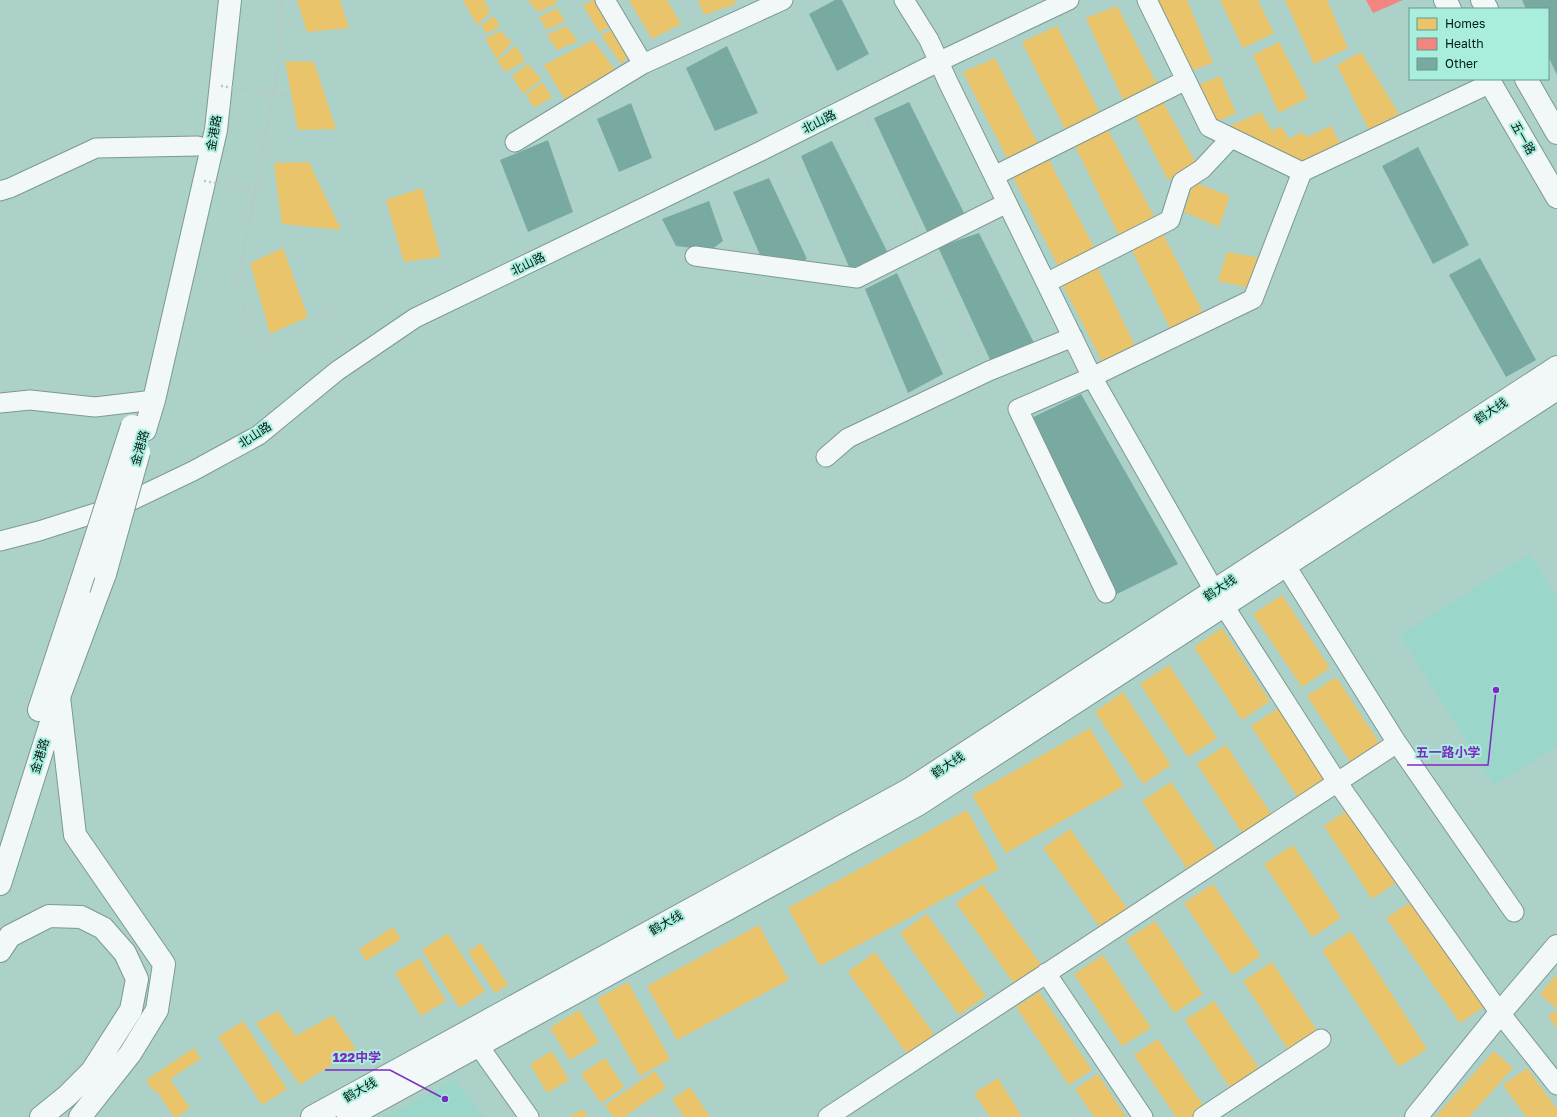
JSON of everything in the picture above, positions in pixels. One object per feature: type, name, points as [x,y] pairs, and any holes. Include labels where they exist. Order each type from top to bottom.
[{"type":"main road","name":"金港路","points":[[146,401],[203,127],[217,0]]},
{"type":"main road","name":"金港路","points":[[0,840],[42,699],[79,589],[138,428],[146,401],[216,130],[230,0]]},
{"type":"main road","points":[[1527,80],[1552,111],[1557,133]]},
{"type":"main road","name":"五一路","points":[[1489,81],[1557,197]]},
{"type":"main road","name":"鹤大线","points":[[312,1117],[474,1038],[919,804],[1557,367]]},
{"type":"main road","name":"鹤大线","points":[[1220,599],[1286,566],[1557,390]]},
{"type":"main road","name":"金港路","points":[[0,884],[59,697],[105,574],[138,428]]},
{"type":"main road","points":[[59,697],[75,835],[164,964],[157,1010],[130,1054],[80,1117]]},
{"type":"main road","points":[[0,951],[10,936],[49,916],[81,917],[103,928],[125,953],[137,979],[130,1010],[92,1071],[67,1096],[41,1117]]},
{"type":"main road","points":[[1416,1117],[1500,1013],[1557,946]]},
{"type":"main road","name":"鹤大线","points":[[348,1117],[474,1038]]},
{"type":"street","points":[[605,0],[643,64]]},
{"type":"street","points":[[515,142],[643,64],[783,0]]},
{"type":"street","points":[[904,0],[929,40],[938,62],[1092,376],[1220,599],[1338,782],[1500,1013],[1557,1085]]},
{"type":"street","name":"北山路","points":[[0,541],[39,531],[124,504],[193,471],[259,434],[337,372],[415,318],[779,142],[938,62],[1069,0]]},
{"type":"street","points":[[1147,0],[1209,127],[1302,172]]},
{"type":"street","points":[[994,176],[1186,80]]},
{"type":"street","points":[[1106,593],[1018,409],[1092,376],[1253,299],[1302,172],[1489,81]]},
{"type":"street","points":[[1046,282],[1170,220],[1182,182],[1202,169],[1231,138]]},
{"type":"street","points":[[0,191],[10,188],[96,148],[198,146]]},
{"type":"street","points":[[695,256],[857,278],[1007,203]]},
{"type":"street","points":[[826,457],[848,438],[989,371],[1073,337]]},
{"type":"street","points":[[0,403],[30,400],[95,407],[146,401]]},
{"type":"street","points":[[1286,566],[1397,743],[1514,912]]},
{"type":"street","points":[[828,1117],[1397,743]]},
{"type":"street","points":[[1046,973],[1143,1117]]},
{"type":"street","points":[[474,1038],[529,1117]]},
{"type":"street","points":[[1203,1117],[1321,1039]]},
{"type":"path","points":[[281,0],[280,59],[237,286],[251,328],[265,346],[291,340],[326,312],[355,359]]},
{"type":"path","points":[[221,86],[292,96]]},
{"type":"path","points":[[858,102],[924,244],[989,371]]},
{"type":"path","points":[[779,142],[846,276]]},
{"type":"path","points":[[204,180],[278,194]]},
{"type":"shaded area","points":[[1530,554],[1557,598],[1557,746],[1494,785],[1400,635]]},
{"type":"shaded area","points":[[454,1080],[484,1117],[385,1117]]},
{"type":"building: Homes","points":[[297,0],[340,0],[349,28],[307,32]]},
{"type":"building: Homes","points":[[463,0],[484,0],[490,12],[477,25]]},
{"type":"building: Homes","points":[[528,0],[555,0],[557,3],[538,12]]},
{"type":"building: Homes","points":[[594,0],[598,0],[612,25],[599,32],[583,5]]},
{"type":"building: Homes","points":[[629,0],[667,0],[681,24],[652,39]]},
{"type":"building: Homes","points":[[698,0],[734,0],[736,4],[704,15]]},
{"type":"building: Homes","points":[[1153,0],[1187,0],[1213,63],[1187,72]]},
{"type":"building: Homes","points":[[1220,0],[1258,0],[1274,33],[1243,48]]},
{"type":"building: Homes","points":[[1285,0],[1327,0],[1348,48],[1314,64]]},
{"type":"building: Homes","points":[[1117,6],[1159,88],[1124,102],[1086,18]]},
{"type":"building: Homes","points":[[557,8],[565,21],[547,30],[539,17]]},
{"type":"building: Homes","points":[[494,16],[500,26],[487,34],[481,25]]},
{"type":"building: Homes","points":[[566,26],[578,41],[557,50],[547,35]]},
{"type":"building: Homes","points":[[1057,26],[1101,115],[1066,131],[1022,42]]},
{"type":"building: Homes","points":[[615,28],[632,53],[621,64],[601,35]]},
{"type":"building: Homes","points":[[500,31],[512,42],[497,59],[485,39]]},
{"type":"building: Homes","points":[[593,40],[615,70],[565,100],[544,65]]},
{"type":"building: Homes","points":[[1279,42],[1308,98],[1279,113],[1253,55]]},
{"type":"building: Homes","points":[[516,46],[525,61],[506,72],[497,61]]},
{"type":"building: Homes","points":[[1361,52],[1399,114],[1369,130],[1337,65]]},
{"type":"building: Homes","points":[[995,58],[1039,146],[1007,158],[963,72]]},
{"type":"building: Homes","points":[[285,61],[314,62],[336,129],[298,130]]},
{"type":"building: Homes","points":[[528,64],[541,79],[523,94],[512,76]]},
{"type":"building: Homes","points":[[1220,76],[1236,113],[1214,123],[1194,87]]},
{"type":"building: Homes","points":[[542,82],[552,97],[534,108],[526,95]]},
{"type":"building: Homes","points":[[1161,98],[1197,165],[1168,180],[1133,112]]},
{"type":"building: Homes","points":[[1261,112],[1272,131],[1281,126],[1289,139],[1302,132],[1307,137],[1331,126],[1345,152],[1303,169],[1249,147],[1230,126]]},
{"type":"building: Homes","points":[[1107,128],[1155,218],[1120,237],[1075,146]]},
{"type":"building: Homes","points":[[1049,160],[1096,251],[1059,268],[1013,177]]},
{"type":"building: Homes","points":[[309,162],[341,230],[282,224],[274,163]]},
{"type":"building: Homes","points":[[1196,183],[1230,196],[1219,227],[1184,212],[1191,190]]},
{"type":"building: Homes","points":[[422,188],[441,257],[404,262],[386,200]]},
{"type":"building: Homes","points":[[1161,230],[1204,314],[1170,328],[1130,246]]},
{"type":"building: Homes","points":[[283,248],[308,317],[270,334],[250,263]]},
{"type":"building: Homes","points":[[1227,252],[1261,258],[1251,288],[1218,281]]},
{"type":"building: Homes","points":[[1097,266],[1136,348],[1104,365],[1062,284]]},
{"type":"building: Homes","points":[[1282,595],[1330,668],[1302,687],[1253,614]]},
{"type":"building: Homes","points":[[1222,628],[1270,701],[1242,720],[1194,647]]},
{"type":"building: Homes","points":[[1169,665],[1217,738],[1188,757],[1140,684]]},
{"type":"building: Homes","points":[[1336,677],[1384,750],[1355,769],[1307,696]]},
{"type":"building: Homes","points":[[1123,692],[1171,765],[1143,784],[1095,712]]},
{"type":"building: Homes","points":[[1280,707],[1328,780],[1299,799],[1251,726]]},
{"type":"building: Homes","points":[[1090,728],[1124,786],[1006,853],[972,795]]},
{"type":"building: Homes","points":[[1226,745],[1274,818],[1245,837],[1197,764]]},
{"type":"building: Homes","points":[[1171,782],[1219,854],[1190,873],[1142,801]]},
{"type":"building: Homes","points":[[1352,807],[1400,880],[1372,899],[1324,826]]},
{"type":"building: Homes","points":[[967,810],[999,869],[820,966],[788,908]]},
{"type":"building: Homes","points":[[1070,829],[1129,911],[1102,930],[1043,848]]},
{"type":"building: Homes","points":[[1293,845],[1341,918],[1312,937],[1264,864]]},
{"type":"building: Homes","points":[[983,884],[1042,966],[1015,985],[956,903]]},
{"type":"building: Homes","points":[[1213,884],[1261,956],[1232,975],[1184,903]]},
{"type":"building: Homes","points":[[1415,899],[1487,1005],[1460,1023],[1386,918]]},
{"type":"building: Homes","points":[[927,914],[986,996],[959,1015],[900,933]]},
{"type":"building: Homes","points":[[1155,921],[1203,994],[1174,1013],[1126,940]]},
{"type":"building: Homes","points":[[759,925],[789,980],[677,1040],[647,986]]},
{"type":"building: Homes","points":[[393,927],[401,939],[366,961],[359,949]]},
{"type":"building: Homes","points":[[1351,931],[1427,1049],[1399,1067],[1322,950]]},
{"type":"building: Homes","points":[[448,933],[485,991],[460,1008],[422,950]]},
{"type":"building: Homes","points":[[481,943],[508,985],[495,993],[468,952]]},
{"type":"building: Homes","points":[[875,952],[934,1034],[907,1054],[848,972]]},
{"type":"building: Homes","points":[[1103,955],[1151,1028],[1122,1046],[1074,974]]},
{"type":"building: Homes","points":[[420,958],[446,1001],[421,1016],[395,973]]},
{"type":"building: Homes","points":[[1272,962],[1320,1035],[1291,1054],[1243,981]]},
{"type":"building: Homes","points":[[1557,974],[1557,1009],[1540,994]]},
{"type":"building: Homes","points":[[628,982],[670,1059],[640,1076],[597,999]]},
{"type":"building: Homes","points":[[1039,992],[1092,1070],[1069,1085],[1016,1007]]},
{"type":"building: Homes","points":[[1214,1001],[1262,1073],[1233,1092],[1185,1020]]},
{"type":"building: Homes","points":[[579,1010],[599,1042],[570,1060],[550,1028]]},
{"type":"building: Homes","points":[[1557,1010],[1557,1029],[1548,1016]]},
{"type":"building: Homes","points":[[278,1011],[296,1036],[333,1015],[356,1049],[300,1085],[256,1023]]},
{"type":"building: Homes","points":[[243,1021],[287,1089],[262,1105],[218,1037]]},
{"type":"building: Homes","points":[[1158,1039],[1205,1108],[1192,1117],[1176,1117],[1134,1055]]},
{"type":"building: Homes","points":[[194,1048],[201,1059],[170,1079],[190,1108],[177,1117],[174,1117],[156,1090],[153,1091],[146,1080]]},
{"type":"building: Homes","points":[[552,1051],[569,1080],[547,1093],[530,1064]]},
{"type":"building: Homes","points":[[1494,1051],[1513,1068],[1469,1117],[1435,1117]]},
{"type":"building: Homes","points":[[605,1058],[624,1087],[601,1103],[581,1074]]},
{"type":"building: Homes","points":[[1527,1068],[1557,1109],[1557,1117],[1526,1117],[1503,1085]]},
{"type":"building: Homes","points":[[655,1071],[666,1088],[624,1117],[613,1117],[605,1105]]},
{"type":"building: Homes","points":[[1098,1074],[1126,1117],[1094,1117],[1075,1089]]},
{"type":"building: Homes","points":[[998,1078],[1022,1117],[990,1117],[974,1093]]},
{"type":"building: Homes","points":[[690,1087],[710,1117],[684,1117],[672,1099]]},
{"type":"building: Homes","points":[[583,1109],[588,1117],[568,1117]]},
{"type":"building: Health","points":[[1366,0],[1403,0],[1373,13]]},
{"type":"building: Other","points":[[835,0],[842,0],[869,54],[837,71],[809,14]]},
{"type":"building: Other","points":[[1522,0],[1557,0],[1557,75],[1549,58],[1549,8],[1526,8]]},
{"type":"building: Other","points":[[727,46],[758,113],[715,131],[686,68]]},
{"type":"building: Other","points":[[909,102],[965,215],[930,238],[874,118]]},
{"type":"building: Other","points":[[631,103],[652,158],[619,172],[597,119]]},
{"type":"building: Other","points":[[548,140],[573,212],[528,232],[500,160]]},
{"type":"building: Other","points":[[832,141],[889,255],[850,269],[801,156]]},
{"type":"building: Other","points":[[1418,147],[1469,245],[1433,264],[1382,166]]},
{"type":"building: Other","points":[[769,178],[807,259],[769,276],[733,192]]},
{"type":"building: Other","points":[[709,201],[723,241],[711,250],[676,246],[662,219]]},
{"type":"building: Other","points":[[979,233],[1037,349],[993,366],[938,247]]},
{"type":"building: Other","points":[[1480,258],[1536,360],[1506,377],[1449,275]]},
{"type":"building: Other","points":[[897,273],[943,374],[908,393],[865,289]]},
{"type":"building: Other","points":[[1081,394],[1178,564],[1115,595],[1025,421]]},
{"type":"place","name":"五一路小学","points":[[1496,690]]},
{"type":"place","name":"122中学","points":[[445,1099]]}]
